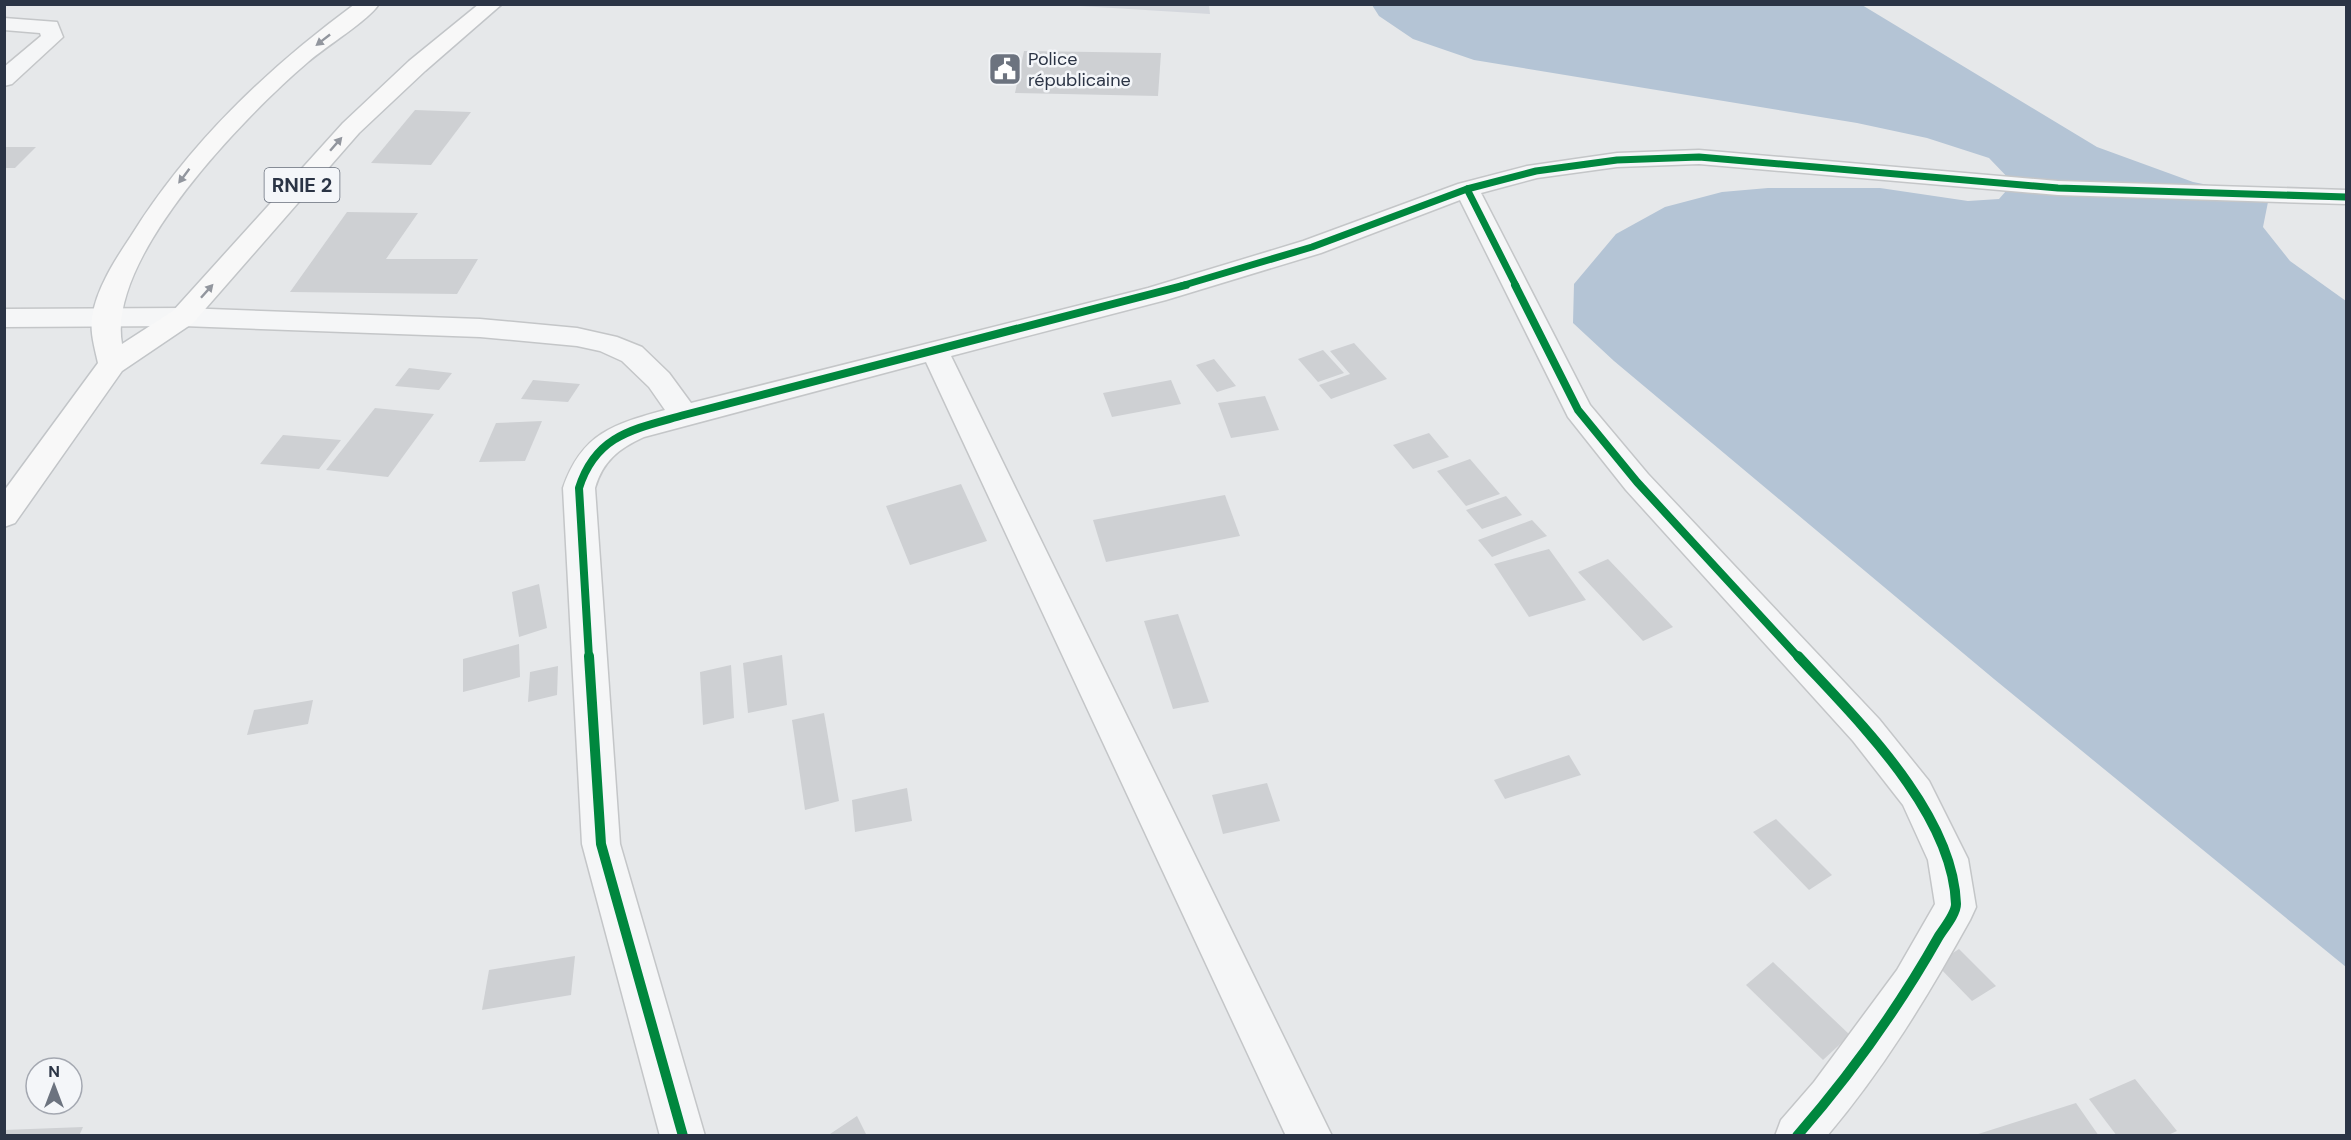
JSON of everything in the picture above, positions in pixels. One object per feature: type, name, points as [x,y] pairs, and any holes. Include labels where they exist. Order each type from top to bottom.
[{"type":"main road","points":[[112,364],[106,319],[121,275],[170,194],[206,147],[249,102],[289,66],[369,4]]},
{"type":"main road","name":"RNIE 2","points":[[4,515],[112,364],[183,317],[351,128],[417,66],[488,6]]},
{"type":"street","points":[[4,24],[49,27],[52,37],[4,79]]},
{"type":"street","points":[[682,1136],[601,844],[579,488],[583,468],[609,441],[684,415],[934,349],[1168,291],[1312,247],[1467,189],[1536,171],[1617,160],[1699,157],[2058,188],[2346,197]]},
{"type":"street","points":[[1467,189],[1578,410],[1637,482],[1866,730],[1916,793],[1948,859],[1956,907],[1912,984],[1830,1098],[1797,1136]]},
{"type":"street","points":[[4,318],[183,317],[480,328],[577,337],[607,343],[632,354],[659,380],[684,415]]},
{"type":"street","points":[[934,349],[1310,1136]]},
{"type":"shaded area","points":[[1064,5],[1209,5],[1210,14]]},
{"type":"water","points":[[1372,5],[1862,5],[2097,147],[2193,182],[2269,197],[2263,227],[2290,261],[2346,301],[2346,967],[1994,679],[1614,361],[1573,323],[1574,284],[1616,234],[1665,207],[1722,192],[1768,188],[1880,188],[1968,201],[1999,199],[2013,183],[1989,158],[1927,138],[1857,123],[1474,60],[1413,39],[1379,16]]},
{"type":"building","points":[[1024,51],[1161,53],[1158,96],[1015,93]]},
{"type":"building","points":[[415,110],[471,112],[431,165],[371,163]]},
{"type":"building","points":[[5,147],[36,147],[15,168],[5,168]]},
{"type":"building","points":[[347,212],[418,213],[386,259],[478,259],[457,294],[290,292]]},
{"type":"building","points":[[1354,343],[1387,379],[1331,399],[1319,385],[1350,374],[1330,351]]},
{"type":"building","points":[[1323,350],[1344,373],[1318,382],[1298,359]]},
{"type":"building","points":[[1214,359],[1236,386],[1217,392],[1196,365]]},
{"type":"building","points":[[409,368],[452,373],[439,390],[395,386]]},
{"type":"building","points":[[533,380],[580,384],[568,402],[521,399]]},
{"type":"building","points":[[1171,380],[1181,404],[1112,417],[1103,393]]},
{"type":"building","points":[[1265,396],[1279,430],[1231,438],[1218,403]]},
{"type":"building","points":[[375,408],[434,414],[388,477],[326,470]]},
{"type":"building","points":[[542,421],[525,461],[479,462],[496,423]]},
{"type":"building","points":[[1429,433],[1449,457],[1413,469],[1393,445]]},
{"type":"building","points":[[283,435],[341,440],[319,469],[260,464]]},
{"type":"building","points":[[1470,459],[1500,494],[1466,506],[1437,471]]},
{"type":"building","points":[[961,484],[987,541],[910,565],[886,506]]},
{"type":"building","points":[[1225,495],[1240,536],[1106,562],[1093,520]]},
{"type":"building","points":[[1506,496],[1522,515],[1482,529],[1466,510]]},
{"type":"building","points":[[1532,520],[1547,536],[1492,557],[1478,540]]},
{"type":"building","points":[[1549,549],[1586,600],[1529,617],[1494,564]]},
{"type":"building","points":[[1608,559],[1673,627],[1643,641],[1578,572]]},
{"type":"building","points":[[539,584],[547,628],[519,637],[512,592]]},
{"type":"building","points":[[1178,614],[1209,702],[1173,709],[1144,621]]},
{"type":"building","points":[[519,644],[520,677],[463,692],[463,659]]},
{"type":"building","points":[[782,655],[787,705],[748,713],[743,663]]},
{"type":"building","points":[[731,665],[734,718],[703,725],[700,672]]},
{"type":"building","points":[[558,666],[557,695],[528,702],[530,672]]},
{"type":"building","points":[[313,700],[308,724],[247,735],[254,710]]},
{"type":"building","points":[[824,713],[839,801],[805,810],[792,720]]},
{"type":"building","points":[[1569,755],[1581,775],[1505,799],[1494,780]]},
{"type":"building","points":[[1267,783],[1280,821],[1223,834],[1212,795]]},
{"type":"building","points":[[907,788],[912,821],[855,832],[852,800]]},
{"type":"building","points":[[1776,819],[1832,875],[1809,890],[1753,832]]},
{"type":"building","points":[[1959,949],[1996,986],[1972,1001],[1936,964]]},
{"type":"building","points":[[575,956],[571,995],[482,1010],[489,970]]},
{"type":"building","points":[[1773,962],[1850,1035],[1823,1060],[1746,985]]},
{"type":"building","points":[[2135,1079],[2177,1131],[2166,1136],[2117,1136],[2089,1099]]},
{"type":"building","points":[[2076,1103],[2099,1136],[1975,1136],[1975,1135]]},
{"type":"building","points":[[857,1116],[867,1136],[827,1136]]},
{"type":"building","points":[[83,1127],[79,1136],[4,1136],[4,1130]]},
{"type":"cycle path","points":[[683,1136],[601,844],[579,488],[585,470],[594,456],[618,436],[684,415],[1156,294],[1312,247],[1467,189],[1536,171],[1617,160],[1699,157],[2058,188],[2346,197]]},
{"type":"cycle path","points":[[1467,189],[1578,410],[1637,482],[1866,730],[1916,793],[1948,859],[1956,907],[1912,984],[1830,1098],[1797,1136]]},
{"type":"place","name":"Police républicaine","points":[[1005,69]]}]
